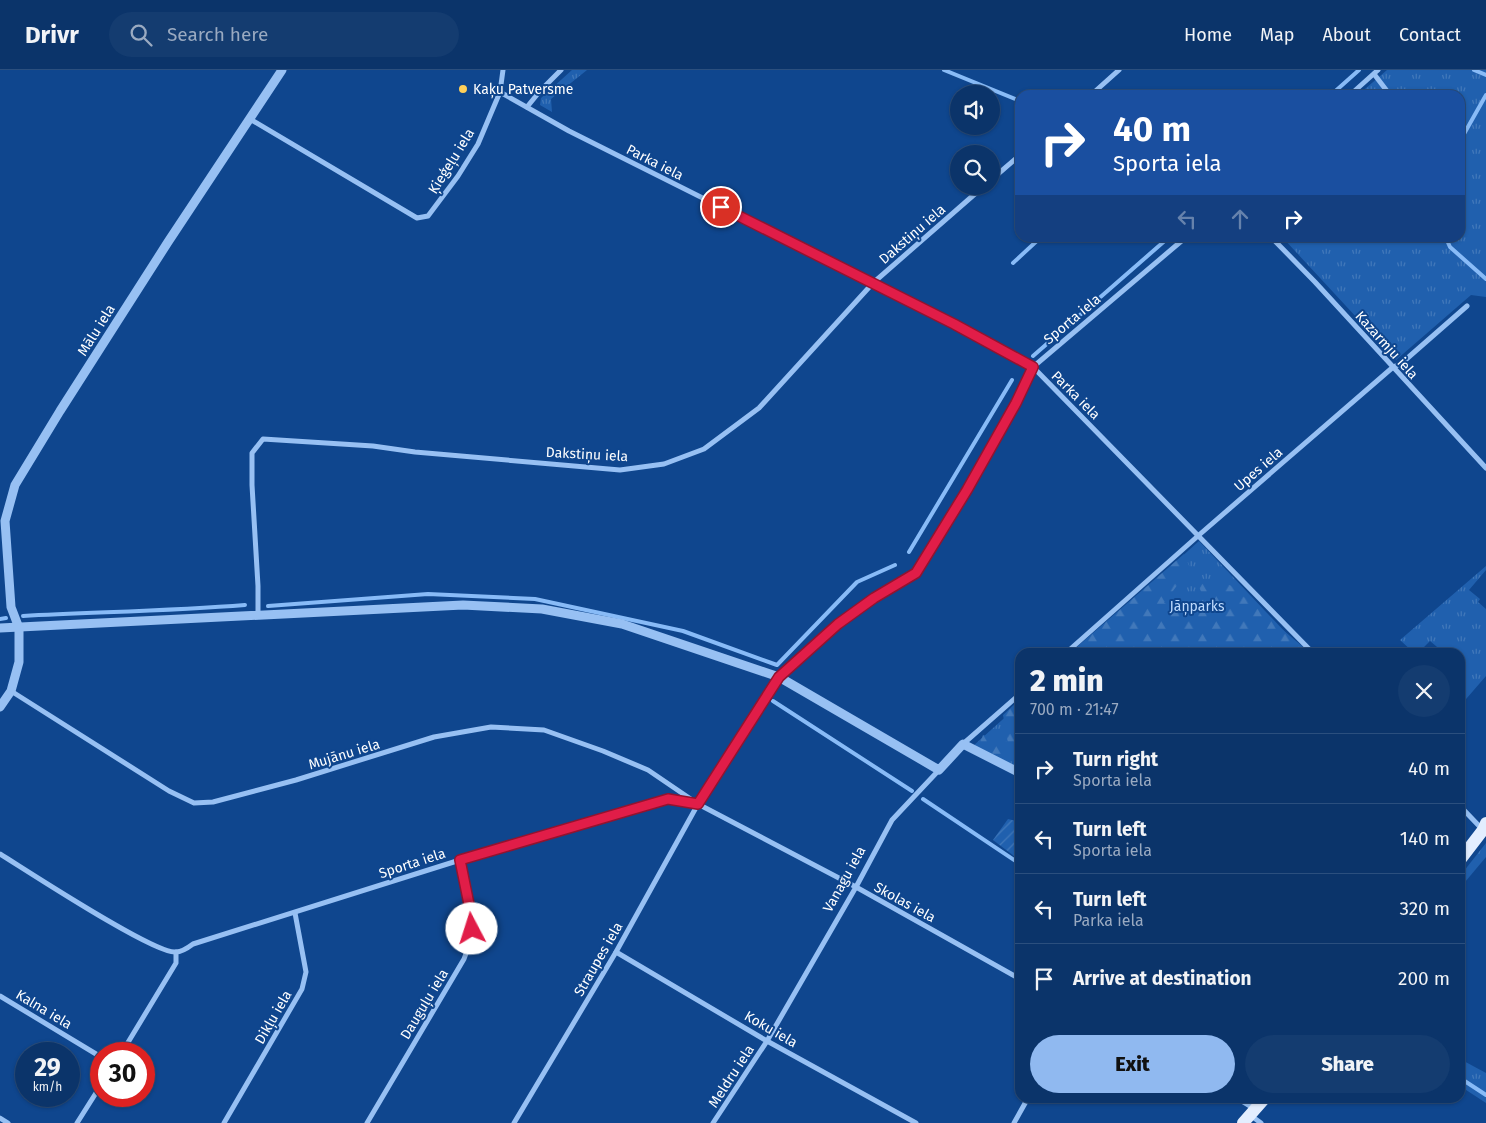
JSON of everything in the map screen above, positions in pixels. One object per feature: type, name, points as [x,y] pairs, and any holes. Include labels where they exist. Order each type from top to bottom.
[{"type":"main road","points":[[1465,854],[1485,828]]},
{"type":"main road","points":[[1249,1116],[1261,1103]]},
{"type":"street","name":"Mālu iela","points":[[0,707],[11,691],[19,662],[18,628],[11,607],[4,520],[15,485],[168,242],[282,70]]},
{"type":"street","name":"Ķieģeļu iela","points":[[250,119],[417,218],[428,216],[458,176],[478,144],[500,92],[503,70]]},
{"type":"street","points":[[527,108],[540,91],[561,70]]},
{"type":"street","points":[[1097,90],[1119,70]]},
{"type":"street","points":[[1356,90],[1376,72],[1387,90]]},
{"type":"street","name":"Parka iela","points":[[500,92],[569,131],[954,324],[1033,367],[1308,648]]},
{"type":"street","points":[[1000,172],[1015,158]]},
{"type":"street","name":"Dakstiņu iela","points":[[258,616],[252,453],[263,439],[373,446],[415,452],[620,470],[664,464],[704,449],[759,408],[873,284],[974,195]]},
{"type":"street","name":"Sporta iela","points":[[176,952],[194,944],[460,860],[668,799],[698,804],[779,677],[838,624],[874,598],[916,573],[967,490],[1016,403],[1033,367],[1180,242]]},
{"type":"street","name":"Kazarmju iela","points":[[1276,242],[1486,468]]},
{"type":"street","name":"Upes iela","points":[[1072,648],[1392,368],[1403,362],[1467,306]]},
{"type":"street","points":[[0,628],[463,605],[542,609],[622,624],[779,677],[939,770]]},
{"type":"street","name":"Mujānu iela","points":[[11,691],[169,791],[194,803],[213,802],[296,780],[434,737],[491,727],[544,730],[603,750],[648,770],[698,804]]},
{"type":"street","points":[[1015,698],[963,744],[1015,770]]},
{"type":"street","name":"Vanagu iela","points":[[767,1041],[856,887],[892,820],[963,744]]},
{"type":"street","name":"Skolas iela","points":[[698,804],[856,887],[1015,975]]},
{"type":"street","name":"Straupes iela","points":[[514,1123],[616,952],[698,804]]},
{"type":"street","points":[[1465,810],[1485,828]]},
{"type":"street","points":[[0,854],[133,935],[160,949],[176,952],[176,963],[128,1042]]},
{"type":"street","name":"Dauguļu iela","points":[[367,1123],[464,959],[471,940],[472,919],[460,860]]},
{"type":"street","name":"Dikļu iela","points":[[224,1123],[302,989],[306,972],[295,913]]},
{"type":"street","name":"Koku iela","points":[[616,952],[767,1041],[916,1123]]},
{"type":"street","name":"Kalna iela","points":[[0,996],[90,1050]]},
{"type":"street","name":"Meldru iela","points":[[713,1123],[767,1041]]},
{"type":"street","points":[[78,1123],[90,1103]]},
{"type":"street","points":[[1014,1123],[1025,1103]]},
{"type":"street","points":[[1240,1103],[1249,1116],[1261,1123]]},
{"type":"street","points":[[0,1118],[8,1123]]},
{"type":"green space","points":[[572,70],[587,70],[551,99],[552,112],[540,105],[541,98]]},
{"type":"green space","points":[[1387,70],[1486,70],[1486,297],[1471,295],[1396,360],[1287,242],[1465,242],[1465,90],[1364,90]]},
{"type":"green space","name":"Jāņparks","points":[[1199,541],[1300,648],[1080,648]]},
{"type":"green space","name":"Jāņparks","points":[[1184,554],[1190,568],[1164,603],[1211,612],[1197,583],[1230,585],[1304,648],[1076,648]]},
{"type":"green space","points":[[1486,566],[1486,570],[1469,590],[1480,599],[1478,602],[1486,609],[1486,676],[1465,700],[1465,648],[1438,648],[1430,641],[1423,648],[1409,648],[1400,640]]},
{"type":"green space","points":[[1015,704],[1015,755],[999,761],[989,758],[978,750],[983,735],[1008,742],[1003,715]]},
{"type":"green space","points":[[1015,708],[1015,767],[973,746]]},
{"type":"green space","points":[[1008,819],[1015,821],[1015,857],[993,840]]},
{"type":"green space","points":[[1486,843],[1486,857],[1465,882],[1465,870]]},
{"type":"green space","points":[[1465,1062],[1486,1073],[1486,1103],[1465,1089]]},
{"type":"waterway","points":[[944,70],[1015,99]]},
{"type":"waterway","points":[[1337,90],[1359,70]]},
{"type":"waterway","points":[[1474,70],[1486,75]]},
{"type":"waterway","points":[[1465,132],[1486,95]]},
{"type":"waterway","points":[[1013,263],[1036,242]]},
{"type":"waterway","points":[[1033,356],[1163,242]]},
{"type":"waterway","points":[[1448,242],[1450,247],[1486,279]]},
{"type":"waterway","points":[[909,552],[1012,380]]},
{"type":"waterway","points":[[268,606],[428,594],[535,599],[683,631],[777,665],[857,582],[895,565]]},
{"type":"waterway","points":[[23,616],[245,605]]},
{"type":"waterway","points":[[0,619],[6,618]]},
{"type":"waterway","points":[[773,701],[912,791]]},
{"type":"waterway","points":[[923,799],[1015,861]]},
{"type":"waterway","points":[[1465,1081],[1486,1095]]},
{"type":"place","name":"Kaķu Patversme","points":[[463,89]]},
{"type":"route","points":[[472,929],[472,919],[460,860],[668,799],[698,804],[779,677],[838,624],[874,598],[916,573],[967,490],[1016,403],[1033,367],[954,324],[721,207]]}]
